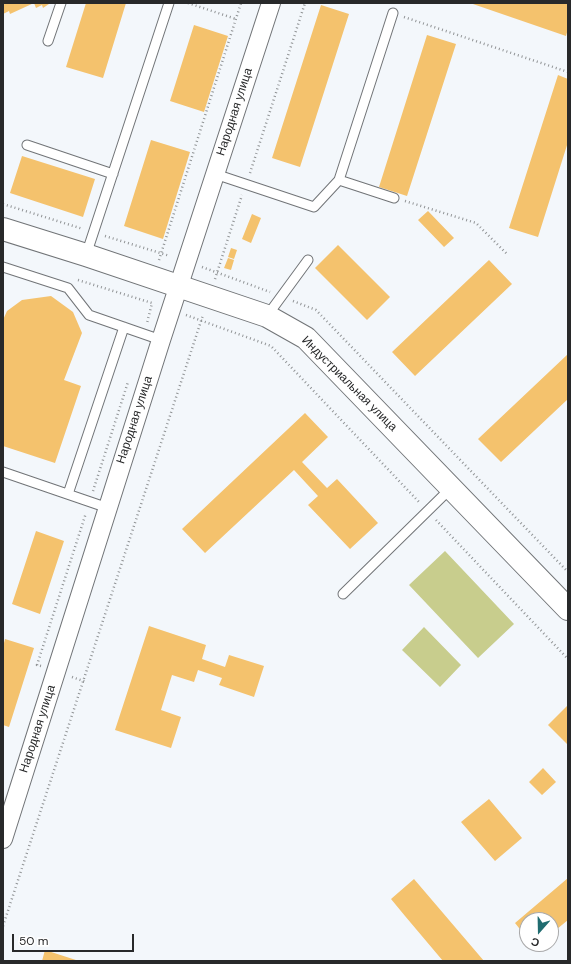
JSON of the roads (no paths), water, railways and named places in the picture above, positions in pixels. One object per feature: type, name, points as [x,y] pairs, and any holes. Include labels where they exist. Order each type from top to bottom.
[{"type":"street","name":"Народная улица","points":[[3,838],[178,286],[271,3]]},
{"type":"street","name":"Индустриальная улица","points":[[3,229],[86,255],[267,316],[306,338],[568,609]]},
{"type":"lane","points":[[48,41],[61,3]]},
{"type":"lane","points":[[86,255],[170,3]]},
{"type":"lane","points":[[215,174],[314,207],[339,180],[392,13]]},
{"type":"lane","points":[[27,145],[113,174]]},
{"type":"lane","points":[[339,180],[394,198]]},
{"type":"lane","points":[[267,316],[308,260]]},
{"type":"lane","points":[[3,267],[68,288],[89,315],[161,340]]},
{"type":"lane","points":[[68,494],[124,327]]},
{"type":"lane","points":[[3,472],[108,508]]},
{"type":"lane","points":[[343,594],[451,488]]}]
